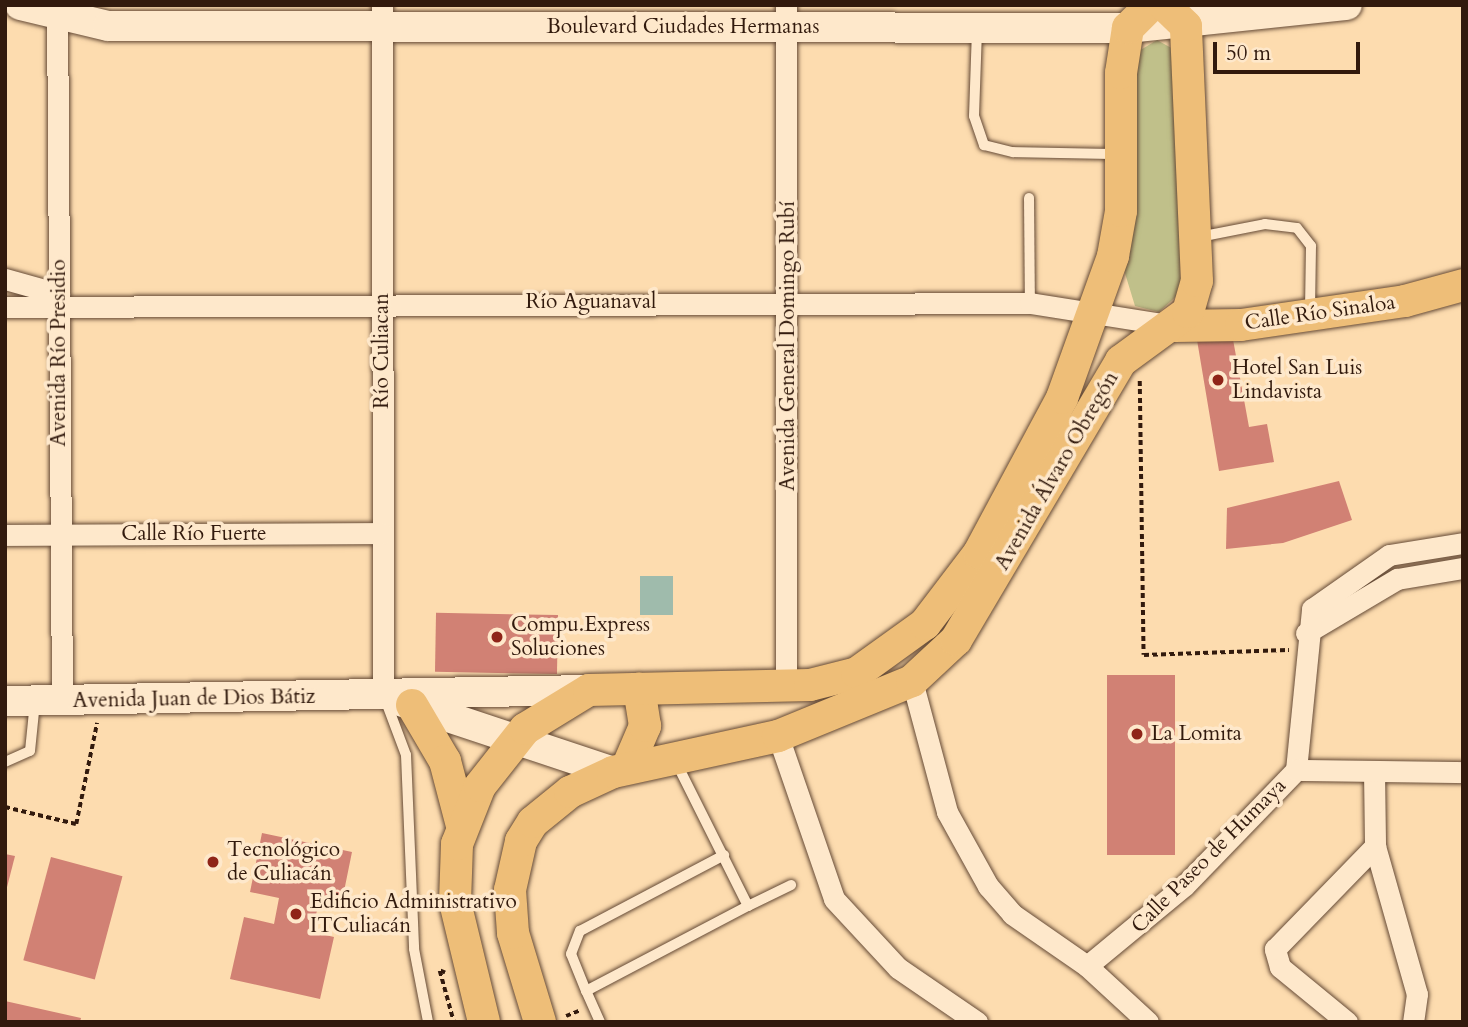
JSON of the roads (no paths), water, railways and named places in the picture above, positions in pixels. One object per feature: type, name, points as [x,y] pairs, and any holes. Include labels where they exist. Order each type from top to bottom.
[{"type":"main road","name":"Boulevard Ciudades Hermanas","points":[[20,5],[56,10],[108,26],[381,16],[786,16],[977,27],[1128,28],[1175,15],[1346,5]]},
{"type":"main road","points":[[1128,28],[1151,5]]},
{"type":"main road","name":"Avenida Álvaro Obregón","points":[[620,770],[778,736],[864,706],[912,681],[956,640],[1101,390],[1121,361],[1175,326],[1195,297],[1196,238],[1175,15]]},
{"type":"main road","name":"Avenida Álvaro Obregón","points":[[589,690],[786,687],[839,679],[874,664],[939,607],[1019,484],[1096,309],[1121,211],[1121,154],[1128,28]]},
{"type":"main road","name":"Calle Río Sinaloa","points":[[1175,326],[1310,315],[1463,285]]},
{"type":"main road","points":[[540,1022],[513,933],[512,867],[521,841],[541,814],[620,770],[645,726],[639,688]]},
{"type":"main road","points":[[461,826],[480,786],[515,740],[554,707],[589,690]]},
{"type":"main road","name":"Avenida Juan de Dios Bátiz","points":[[5,701],[398,701],[589,690]]},
{"type":"main road","points":[[398,701],[445,761],[461,826],[455,902],[484,1022]]},
{"type":"main road","name":"Avenida Juan de Dios Bátiz","points":[[398,701],[515,740],[620,770]]},
{"type":"street","name":"Avenida Río Presidio","points":[[49,701],[59,535],[60,301],[56,10]]},
{"type":"street","name":"Río Culiacan","points":[[381,16],[382,533],[398,701]]},
{"type":"street","name":"Avenida General Domingo Rubí","points":[[786,16],[789,301],[786,687]]},
{"type":"street","points":[[5,279],[60,301]]},
{"type":"street","name":"Río Aguanaval","points":[[5,307],[60,301],[382,304],[789,301],[1030,303],[1096,309],[1175,326]]},
{"type":"street","name":"Calle Río Fuerte","points":[[5,535],[382,533]]},
{"type":"street","points":[[1296,769],[1305,641],[1321,598],[1389,555],[1463,543]]},
{"type":"street","points":[[1305,641],[1397,579],[1463,568]]},
{"type":"street","points":[[912,681],[947,813],[988,886],[1035,933],[1087,966],[1148,1022]]},
{"type":"street","points":[[778,736],[834,899],[904,974],[977,1022]]},
{"type":"street","name":"Calle Paseo de Humaya","points":[[1087,966],[1185,885],[1296,769],[1463,772]]},
{"type":"street","points":[[1374,771],[1375,846],[1417,994],[1414,1022]]},
{"type":"street","points":[[1347,1022],[1280,967],[1275,949],[1375,846]]},
{"type":"lane","points":[[977,27],[974,116],[984,145],[1013,152],[1121,154]]},
{"type":"lane","points":[[1029,198],[1030,303]]},
{"type":"lane","points":[[1196,238],[1265,224],[1297,228],[1311,246],[1310,315]]},
{"type":"lane","points":[[5,762],[30,751],[49,701]]},
{"type":"lane","points":[[398,701],[406,755],[414,949],[428,1022]]},
{"type":"lane","points":[[675,760],[748,906]]},
{"type":"lane","points":[[600,1022],[571,954],[580,932],[724,855]]},
{"type":"lane","points":[[586,991],[792,885]]},
{"type":"place","name":"Hotel San Luis Lindavista","points":[[1218,380]]},
{"type":"place","name":"Compu.Express Soluciones","points":[[497,637]]},
{"type":"place","name":"La Lomita","points":[[1137,734]]},
{"type":"place","name":"Tecnológico de Culiacán","points":[[213,862]]},
{"type":"place","name":"Edificio Administrativo ITCuliacán","points":[[296,914]]}]
